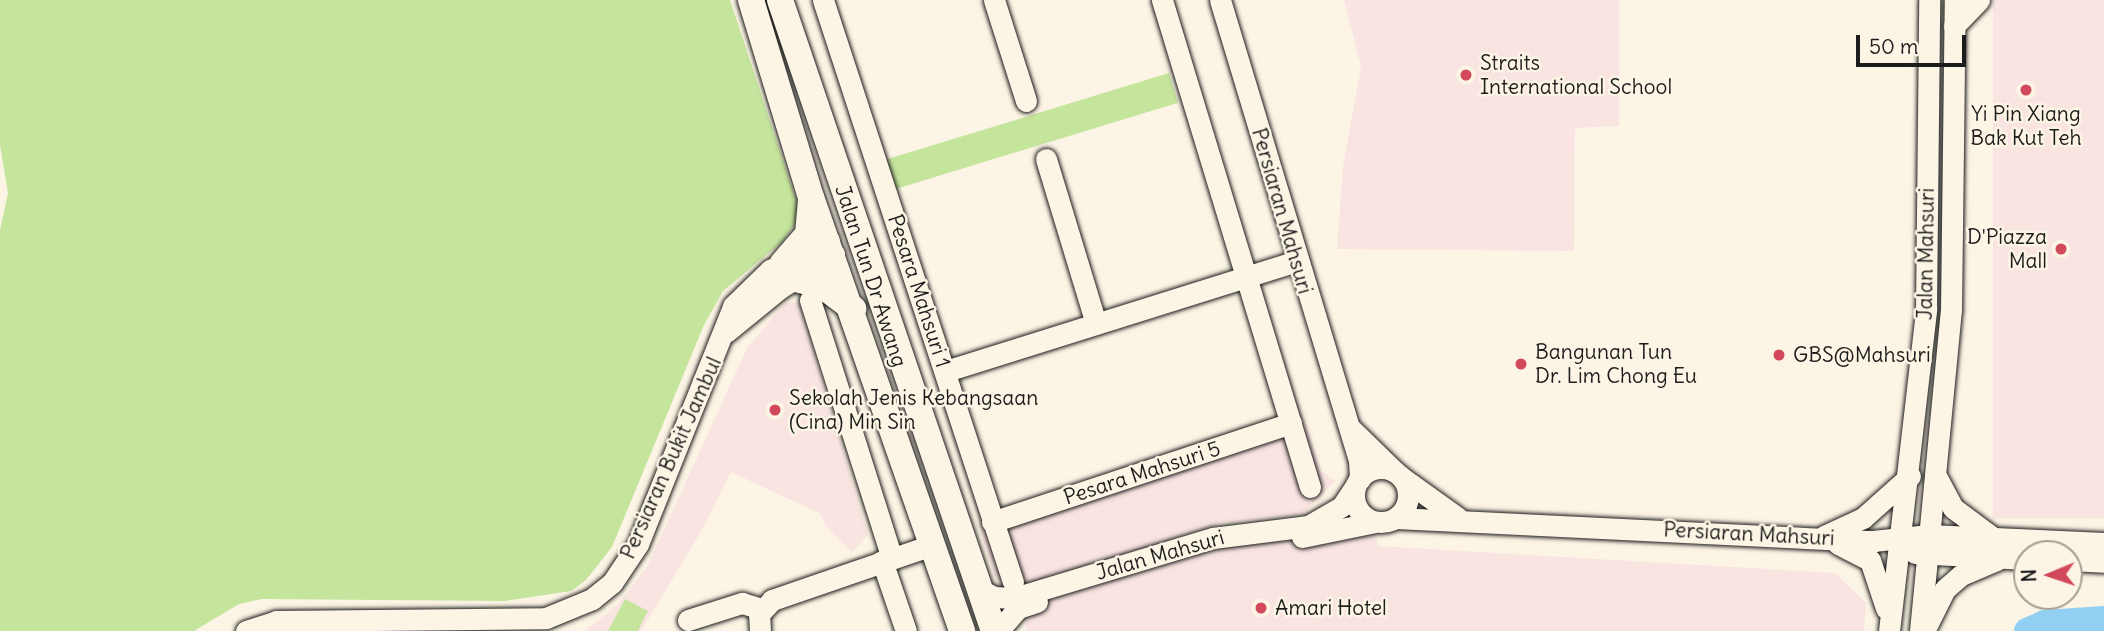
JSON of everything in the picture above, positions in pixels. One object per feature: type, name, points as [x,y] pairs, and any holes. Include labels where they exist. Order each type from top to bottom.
[{"type":"main road","name":"Jalan Tun Dr Awang","points":[[751,0],[811,197],[837,246],[853,309],[962,631]]},
{"type":"main road","name":"Jalan Tun Dr Awang","points":[[780,0],[868,268],[996,631]]},
{"type":"main road","points":[[811,197],[811,229],[796,280],[823,286],[853,309]]},
{"type":"main road","points":[[847,203],[837,246],[868,268]]},
{"type":"street","name":"Pesara Mahsuri 1","points":[[823,0],[946,371],[1015,596]]},
{"type":"street","points":[[994,0],[1026,101]]},
{"type":"street","points":[[1161,0],[1310,487]]},
{"type":"street","name":"Jalan Mahsuri","points":[[1922,631],[1951,310],[1955,0]]},
{"type":"street","points":[[1954,26],[1979,0]]},
{"type":"street","name":"Persiaran Mahsuri","points":[[1226,2],[1297,261],[1344,421],[1359,460],[1358,483]]},
{"type":"street","name":"Jalan Mahsuri","points":[[1889,629],[1910,476],[1926,309],[1927,2]]},
{"type":"street","points":[[1046,159],[1096,324]]},
{"type":"street","name":"Persiaran Bukit Jambul","points":[[246,631],[276,621],[305,625],[528,619],[568,612],[592,598],[612,583],[638,544],[726,332],[837,246]]},
{"type":"street","points":[[946,371],[1297,261]]},
{"type":"street","points":[[796,280],[887,560],[906,631]]},
{"type":"street","name":"Persiaran Mahsuri","points":[[1344,421],[1397,474],[1458,518]]},
{"type":"street","name":"Pesara Mahsuri 5","points":[[992,522],[1291,424]]},
{"type":"street","points":[[1310,531],[1342,506],[1358,483],[1379,468],[1397,474],[1408,498],[1385,520],[1360,512],[1358,483]]},
{"type":"street","points":[[1818,538],[1863,518],[1910,476]]},
{"type":"street","points":[[1922,631],[1945,589],[1998,548],[1953,508],[1936,476]]},
{"type":"street","name":"Persiaran Mahsuri","points":[[1385,520],[1443,523],[1458,518],[1998,548],[2104,543]]},
{"type":"street","name":"Jalan Mahsuri","points":[[1015,596],[1213,538],[1310,531],[1385,520]]},
{"type":"street","points":[[1818,538],[1844,545],[1870,560],[1882,586],[1889,629]]},
{"type":"street","points":[[760,631],[762,609],[778,597],[932,545]]},
{"type":"street","name":"Persiaran Mahsuri","points":[[1998,548],[2013,554]]},
{"type":"street","points":[[2083,561],[2104,562]]},
{"type":"street","points":[[979,589],[993,597],[1015,596]]},
{"type":"street","points":[[996,631],[1015,596]]},
{"type":"street","points":[[688,620],[742,603],[762,609]]},
{"type":"shaded area","points":[[1344,0],[1619,0],[1619,126],[1575,128],[1574,251],[1337,249],[1343,167],[1361,67]]},
{"type":"shaded area","name":"D'Piazza Mall","points":[[1993,0],[2104,0],[2104,518],[1993,518]]},
{"type":"shaded area","name":"Sekolah Jenis Kebangsaan (Cina) Min Sin","points":[[799,302],[868,535],[852,552],[826,527],[821,514],[731,472],[703,528],[641,631],[585,631],[618,604],[647,567],[747,348],[785,303]]},
{"type":"shaded area","points":[[1306,423],[1322,472],[1335,481],[1303,514],[1219,524],[1016,589],[995,577],[980,531]]},
{"type":"shaded area","points":[[1354,531],[1375,533],[1378,546],[1835,573],[1866,603],[1864,631],[1027,631],[1021,606],[1228,546]]},
{"type":"green space","points":[[0,0],[730,0],[801,215],[783,241],[723,291],[704,325],[612,547],[586,580],[571,591],[505,601],[262,599],[239,604],[194,631],[0,631],[0,230],[8,193],[0,145]]},
{"type":"green space","points":[[1169,73],[1178,103],[895,189],[886,160]]},
{"type":"green space","points":[[625,599],[648,611],[638,631],[608,631]]},
{"type":"waterway","points":[[2027,631],[2045,623],[2104,619]]},
{"type":"place","name":"Straits International School","points":[[1466,75]]},
{"type":"place","name":"Yi Pin Xiang Bak Kut Teh","points":[[2026,90]]},
{"type":"place","name":"D'Piazza Mall","points":[[2061,249]]},
{"type":"place","name":"GBS@Mahsuri","points":[[1779,355]]},
{"type":"place","name":"Bangunan Tun Dr. Lim Chong Eu","points":[[1521,364]]},
{"type":"place","name":"Sekolah Jenis Kebangsaan (Cina) Min Sin","points":[[775,410]]},
{"type":"place","name":"Amari Hotel","points":[[1261,608]]}]
